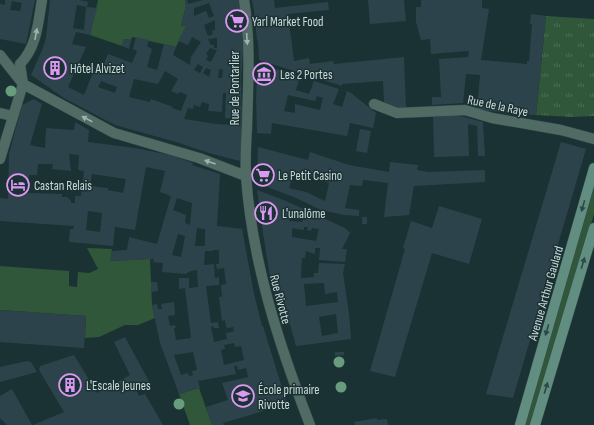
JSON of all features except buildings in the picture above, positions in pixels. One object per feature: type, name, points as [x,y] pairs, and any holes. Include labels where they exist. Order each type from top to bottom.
[{"type":"main road","name":"Avenue Arthur Gaulard","points":[[520,425],[594,168]]},
{"type":"main road","points":[[535,425],[594,228]]},
{"type":"street","points":[[20,64],[26,58],[34,44],[42,0]]},
{"type":"street","name":"Rue de Pontarlier","points":[[244,0],[248,59],[246,176]]},
{"type":"street","points":[[0,54],[20,64]]},
{"type":"street","points":[[0,54],[23,84],[114,133],[199,158],[246,176]]},
{"type":"street","points":[[0,159],[23,84],[20,64]]},
{"type":"street","name":"Rue de la Raye","points":[[374,104],[397,113],[465,110],[492,118],[561,130],[594,139]]},
{"type":"street","points":[[0,113],[13,116]]},
{"type":"street","name":"Rue Rivotte","points":[[246,176],[252,230],[263,287],[279,338],[310,425]]},
{"type":"green space","points":[[98,0],[185,0],[186,6],[181,26],[186,26],[176,47],[132,37],[131,40],[124,39],[122,46],[90,35]]},
{"type":"green space","points":[[546,16],[594,19],[594,116],[571,117],[536,115]]},
{"type":"green space","points":[[594,185],[594,214],[531,425],[523,425]]},
{"type":"green space","points":[[87,248],[112,249],[111,261],[150,259],[152,305],[155,318],[138,325],[125,325],[99,337],[85,338],[86,316],[0,310],[0,266],[69,271],[69,286],[77,287],[78,272],[89,273],[98,269]]},
{"type":"green space","points":[[199,388],[212,425],[190,425],[179,394]]},
{"type":"place","name":"Yarl Market Food","points":[[237,21]]},
{"type":"place","name":"Hôtel Alvizet","points":[[55,68]]},
{"type":"place","name":"Les 2 Portes","points":[[264,74]]},
{"type":"place","name":"Le Petit Casino","points":[[263,175]]},
{"type":"place","name":"Castan Relais","points":[[18,185]]},
{"type":"place","name":"L'unalôme","points":[[266,213]]},
{"type":"place","name":"L'Escale Jeunes","points":[[70,385]]},
{"type":"place","name":"École primaire Rivotte","points":[[243,396]]}]
